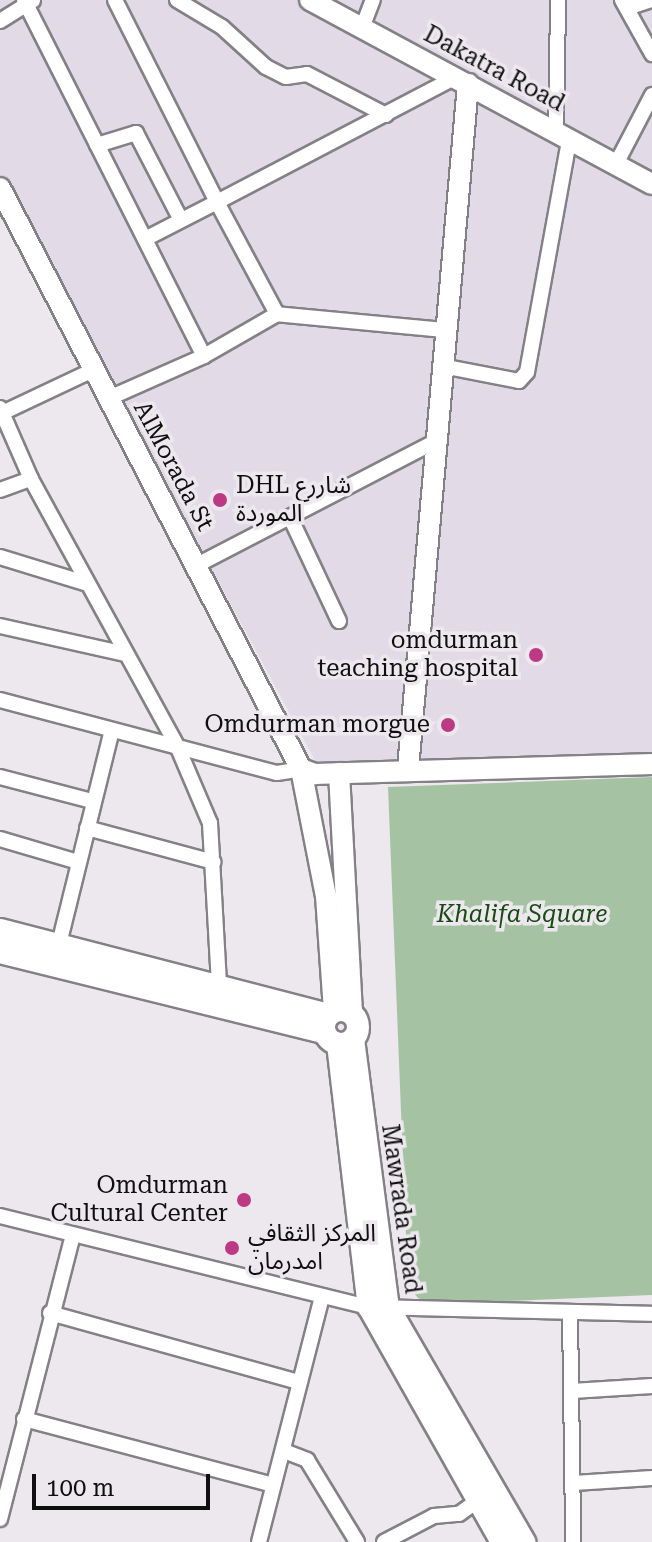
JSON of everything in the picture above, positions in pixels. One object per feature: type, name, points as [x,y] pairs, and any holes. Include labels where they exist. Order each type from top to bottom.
[{"type":"main road","points":[[0,930],[59,944],[338,1026]]},
{"type":"main road","points":[[0,952],[231,995]]},
{"type":"main road","name":"Mawrada Road","points":[[338,1026],[379,1307],[502,1542]]},
{"type":"main road","name":"Mawrada Road","points":[[474,1484],[524,1542]]},
{"type":"street","points":[[115,0],[277,314]]},
{"type":"street","points":[[177,0],[222,27],[266,67],[286,77],[307,74],[386,115]]},
{"type":"street","name":"Dakatra Road","points":[[310,0],[652,184]]},
{"type":"street","points":[[362,28],[373,0]]},
{"type":"street","points":[[442,366],[519,381],[527,372],[563,136],[558,0]]},
{"type":"street","points":[[652,0],[625,4],[652,54]]},
{"type":"street","points":[[0,21],[28,2],[204,356]]},
{"type":"street","points":[[145,239],[386,115],[462,80],[445,330],[408,769]]},
{"type":"street","points":[[616,164],[652,95]]},
{"type":"street","points":[[97,145],[136,133],[181,220]]},
{"type":"street","name":"AlMorada St","points":[[0,188],[301,769],[326,896],[338,1026]]},
{"type":"street","points":[[107,399],[204,356],[277,314],[445,330]]},
{"type":"street","points":[[93,370],[1,412],[31,479],[178,748],[213,831],[231,995]]},
{"type":"street","points":[[197,565],[434,442]]},
{"type":"street","points":[[0,490],[31,479]]},
{"type":"street","points":[[290,517],[339,621]]},
{"type":"street","points":[[0,557],[88,584]]},
{"type":"street","points":[[0,626],[125,654]]},
{"type":"street","points":[[0,700],[277,773],[301,769],[339,773],[652,764]]},
{"type":"street","points":[[59,944],[112,730]]},
{"type":"street","points":[[338,1026],[339,773]]},
{"type":"street","points":[[0,777],[92,801]]},
{"type":"street","points":[[87,828],[214,862]]},
{"type":"street","points":[[0,839],[78,862]]},
{"type":"street","points":[[0,1216],[322,1296],[379,1307],[652,1314]]},
{"type":"street","points":[[0,1519],[50,1313],[73,1235]]},
{"type":"street","points":[[259,1542],[322,1296]]},
{"type":"street","points":[[50,1313],[299,1382]]},
{"type":"street","points":[[570,1313],[573,1542]]},
{"type":"street","points":[[572,1391],[652,1386]]},
{"type":"street","points":[[24,1419],[273,1485]]},
{"type":"street","points":[[284,1451],[307,1460],[357,1542]]},
{"type":"street","points":[[574,1483],[652,1478]]},
{"type":"street","points":[[384,1542],[434,1516],[459,1514],[474,1484]]},
{"type":"shaded area","points":[[0,0],[652,0],[652,769],[316,762],[0,176]]},
{"type":"green space","name":"Khalifa Square","points":[[652,777],[652,1295],[432,1304],[418,1298],[408,1286],[388,787]]},
{"type":"place","name":"DHL شاررع الموردة","points":[[220,500]]},
{"type":"place","name":"omdurman teaching hospital","points":[[536,655]]},
{"type":"place","name":"Omdurman morgue","points":[[448,725]]},
{"type":"place","name":"Omdurman Cultural Center","points":[[244,1200]]},
{"type":"place","name":"المركز الثقافي امدرمان","points":[[232,1248]]}]
